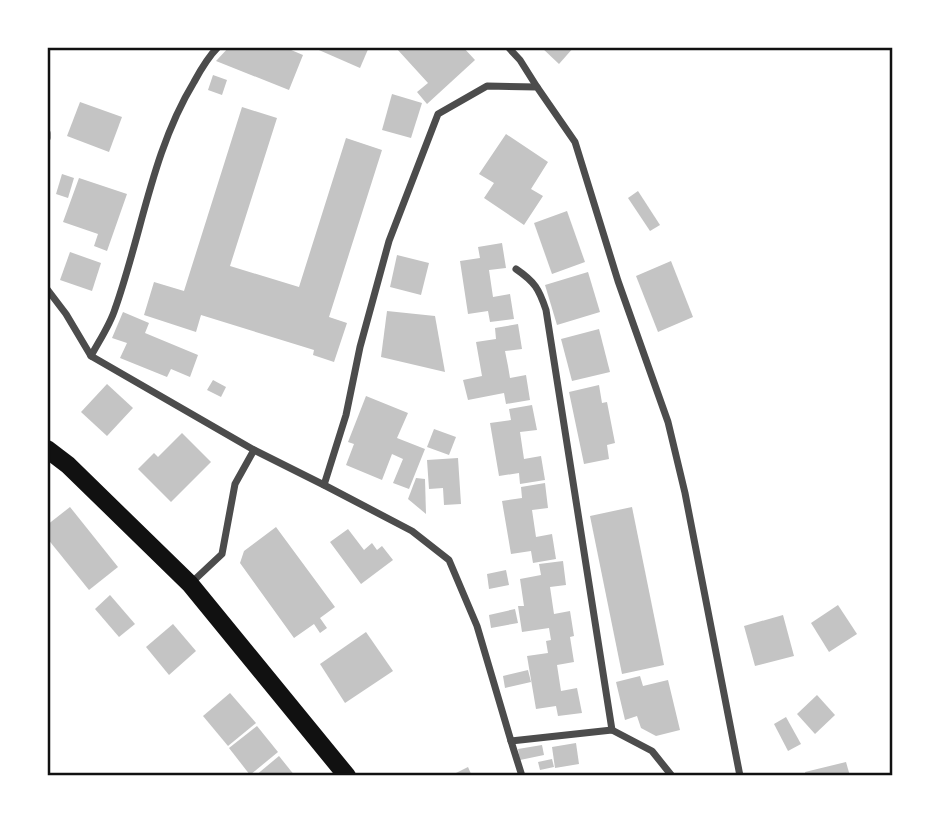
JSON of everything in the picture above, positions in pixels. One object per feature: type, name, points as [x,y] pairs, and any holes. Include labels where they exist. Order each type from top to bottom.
[{"type":"main road","points":[[47,449],[68,465],[190,584],[348,776]]},
{"type":"street","points":[[91,356],[114,312],[149,187],[179,106],[210,55],[218,47]]},
{"type":"street","points":[[508,47],[520,60],[575,142],[618,281],[668,422],[685,493],[740,776]]},
{"type":"street","points":[[324,485],[346,415],[360,347],[389,242],[438,114],[487,86],[537,88]]},
{"type":"street","points":[[47,133],[47,138]]},
{"type":"street","points":[[516,269],[530,278],[539,289],[546,310],[612,730]]},
{"type":"street","points":[[47,289],[66,314],[91,356],[254,450],[412,531],[449,560],[477,626],[522,776]]},
{"type":"street","points":[[190,584],[222,554],[235,484],[254,450]]},
{"type":"street","points":[[510,741],[612,730],[652,751],[672,776]]},
{"type":"building","points":[[229,47],[284,47],[303,55],[289,90],[216,61]]},
{"type":"building","points":[[312,47],[369,47],[360,68]]},
{"type":"building","points":[[398,47],[463,47],[475,60],[427,104],[417,92],[428,83]]},
{"type":"building","points":[[541,47],[574,47],[559,64]]},
{"type":"building","points":[[213,75],[227,80],[222,95],[208,90]]},
{"type":"building","points":[[392,94],[422,103],[411,138],[382,130]]},
{"type":"building","points":[[80,102],[122,117],[109,152],[67,136]]},
{"type":"building","points":[[242,107],[277,118],[230,266],[299,287],[346,138],[382,150],[329,317],[347,323],[334,362],[313,355],[314,350],[201,315],[196,332],[144,315],[154,282],[184,291]]},
{"type":"building","points":[[506,134],[548,162],[531,189],[543,196],[524,225],[484,198],[494,183],[479,174]]},
{"type":"building","points":[[62,174],[74,178],[68,198],[56,194]]},
{"type":"building","points":[[79,178],[127,194],[107,251],[94,246],[98,234],[63,222]]},
{"type":"building","points":[[638,191],[660,225],[650,231],[628,198]]},
{"type":"building","points":[[567,211],[585,262],[552,274],[534,223]]},
{"type":"building","points":[[502,243],[506,268],[489,270],[493,297],[510,294],[514,319],[490,322],[488,311],[468,314],[460,261],[480,258],[478,247]]},
{"type":"building","points":[[70,252],[101,263],[92,291],[60,280]]},
{"type":"building","points":[[397,255],[429,263],[421,295],[390,287]]},
{"type":"building","points":[[671,261],[693,317],[658,332],[636,276]]},
{"type":"building","points":[[588,272],[600,312],[557,325],[545,285]]},
{"type":"building","points":[[387,311],[435,316],[445,372],[381,357]]},
{"type":"building","points":[[123,312],[149,323],[145,333],[198,355],[190,377],[171,369],[167,377],[120,358],[127,343],[112,338]]},
{"type":"building","points":[[518,324],[522,349],[505,351],[510,378],[526,375],[530,400],[506,404],[504,393],[468,400],[463,380],[482,376],[476,342],[496,339],[495,328]]},
{"type":"building","points":[[599,329],[610,372],[572,381],[561,339]]},
{"type":"building","points":[[213,380],[226,387],[221,397],[207,390]]},
{"type":"building","points":[[107,384],[133,408],[107,436],[81,412]]},
{"type":"building","points":[[599,385],[602,403],[607,402],[615,443],[607,445],[609,459],[584,464],[569,392]]},
{"type":"building","points":[[366,396],[408,413],[397,438],[425,449],[409,489],[393,483],[403,459],[392,454],[382,480],[346,465],[354,444],[348,442]]},
{"type":"building","points":[[532,405],[537,430],[520,432],[524,459],[541,456],[545,480],[520,484],[519,473],[499,476],[490,423],[511,420],[509,409]]},
{"type":"building","points":[[434,429],[456,437],[449,455],[427,447]]},
{"type":"building","points":[[182,433],[211,462],[171,502],[138,469],[154,453],[158,457]]},
{"type":"building","points":[[458,458],[461,504],[444,505],[443,488],[429,489],[427,460]]},
{"type":"building","points":[[416,478],[425,479],[426,514],[408,499]]},
{"type":"building","points":[[545,483],[548,508],[532,510],[536,537],[552,534],[556,559],[533,563],[531,551],[511,554],[502,501],[522,498],[521,487]]},
{"type":"building","points":[[70,507],[118,567],[89,590],[47,538],[47,525]]},
{"type":"building","points":[[632,507],[664,665],[622,674],[590,516]]},
{"type":"building","points":[[276,527],[335,607],[320,618],[327,628],[320,633],[314,624],[294,638],[240,563],[244,551]]},
{"type":"building","points":[[348,529],[364,550],[372,543],[377,550],[382,546],[393,560],[361,584],[330,542]]},
{"type":"building","points":[[563,561],[566,585],[550,587],[554,614],[570,611],[574,662],[557,665],[561,691],[577,688],[582,713],[558,716],[556,706],[536,709],[527,656],[548,653],[546,641],[551,640],[549,628],[522,632],[518,606],[524,606],[520,579],[541,575],[539,564]]},
{"type":"building","points":[[506,570],[509,585],[489,589],[487,574]]},
{"type":"building","points":[[110,595],[135,624],[119,637],[95,609]]},
{"type":"building","points":[[838,605],[857,634],[829,652],[811,623]]},
{"type":"building","points":[[515,609],[518,623],[491,628],[489,615]]},
{"type":"building","points":[[783,615],[794,656],[755,666],[744,626]]},
{"type":"building","points":[[173,624],[196,651],[169,675],[146,647]]},
{"type":"building","points":[[366,632],[393,671],[345,703],[320,664]]},
{"type":"building","points":[[528,670],[531,682],[505,688],[503,676]]},
{"type":"building","points":[[640,676],[643,686],[668,680],[680,730],[656,736],[641,728],[637,716],[625,720],[616,682]]},
{"type":"building","points":[[230,693],[256,723],[228,746],[203,716]]},
{"type":"building","points":[[817,695],[835,715],[815,734],[797,714]]},
{"type":"building","points":[[786,717],[801,744],[788,751],[774,724]]},
{"type":"building","points":[[257,726],[278,752],[250,775],[229,748]]},
{"type":"building","points":[[576,743],[579,764],[555,768],[552,747]]},
{"type":"building","points":[[542,745],[544,755],[520,760],[518,749]]},
{"type":"building","points":[[279,756],[295,776],[255,776]]},
{"type":"building","points":[[552,759],[554,767],[540,770],[538,762]]},
{"type":"building","points":[[846,762],[850,776],[806,776],[805,772]]},
{"type":"building","points":[[468,767],[472,776],[450,776]]}]
